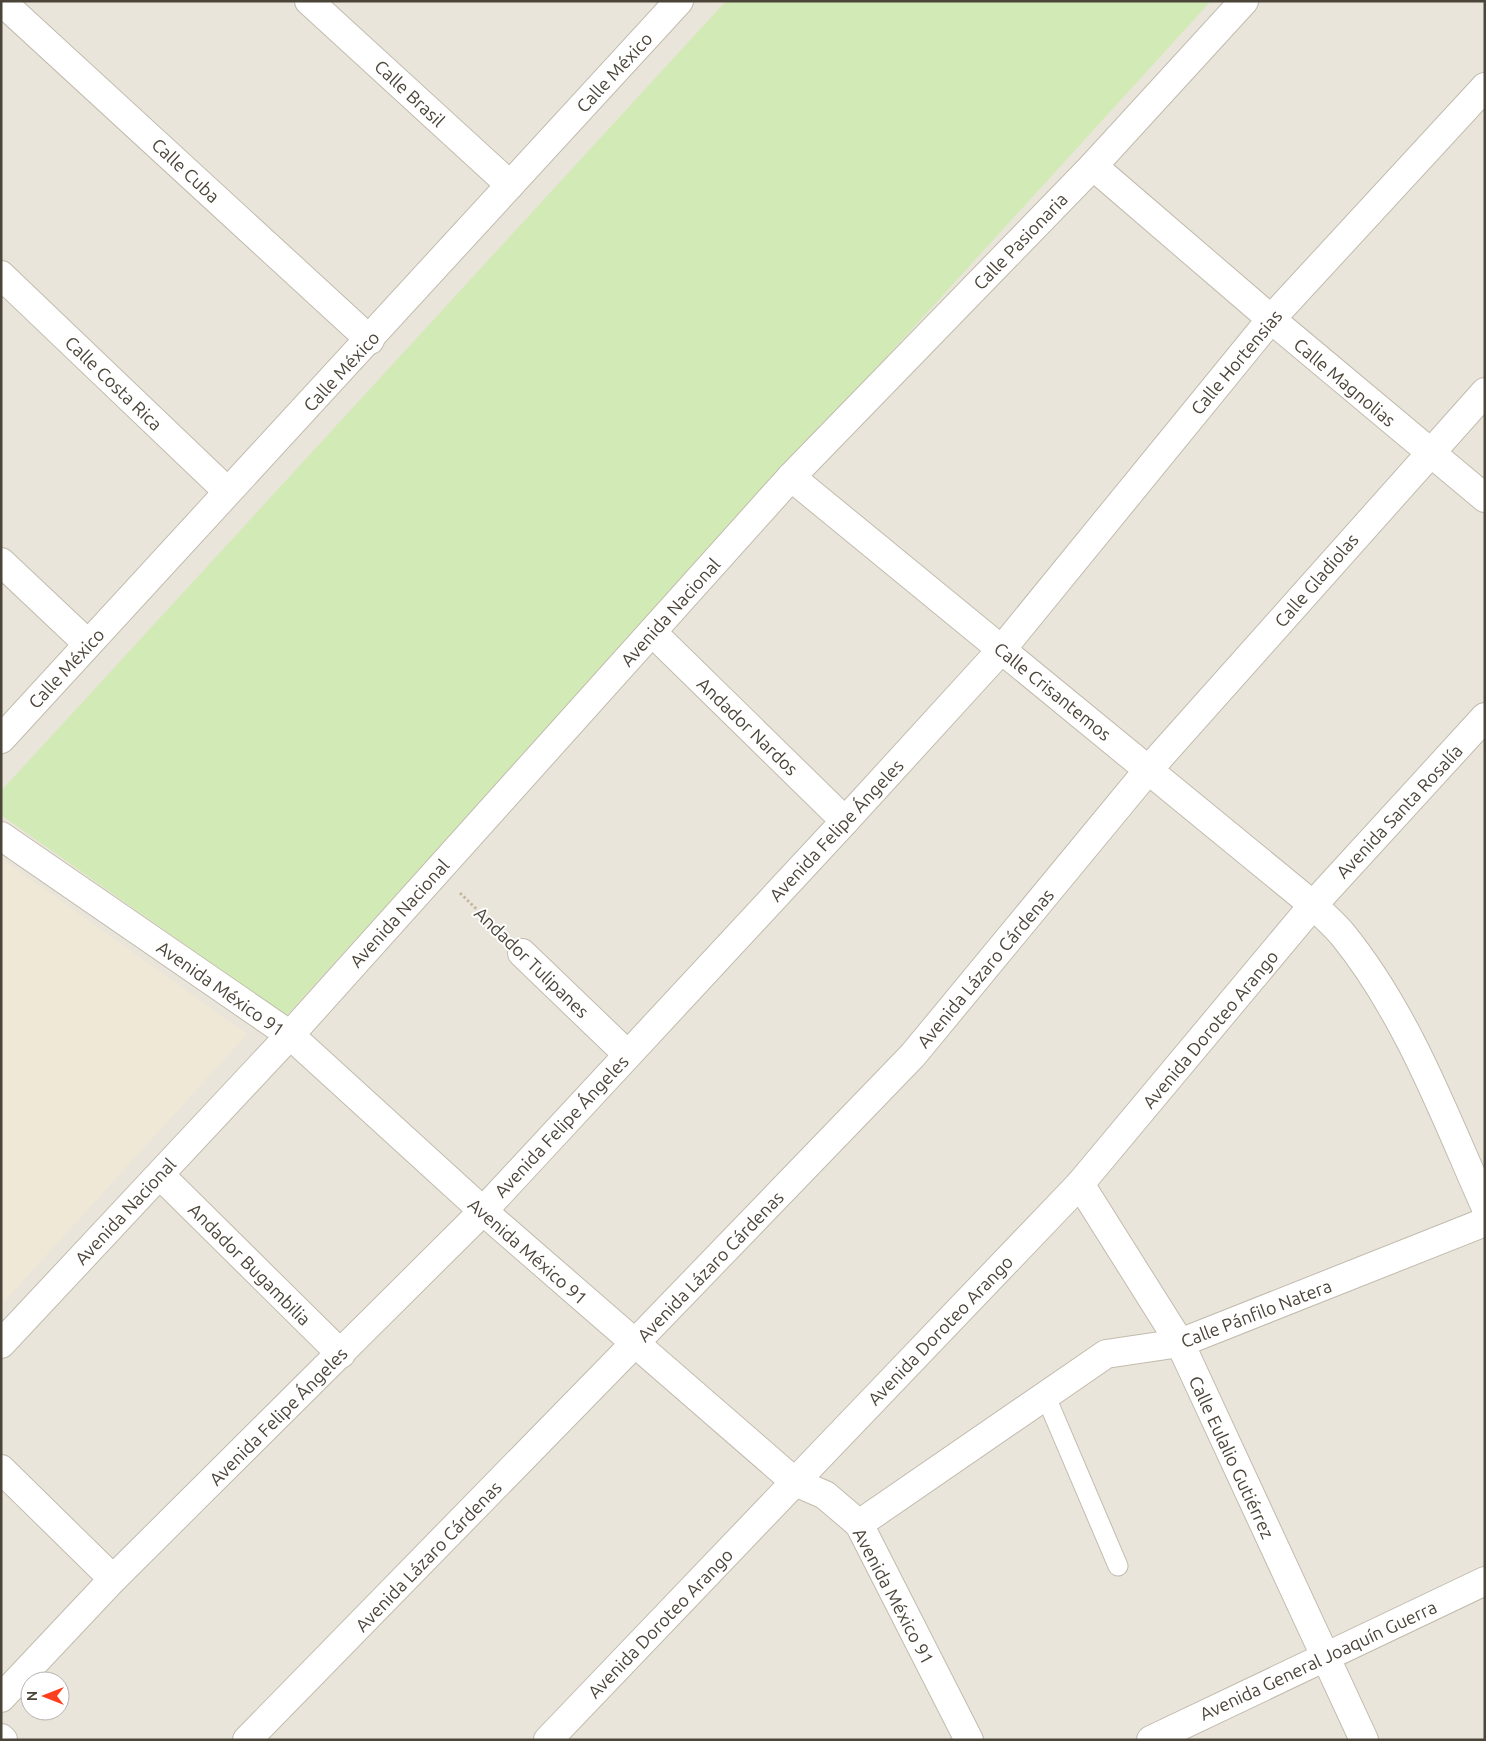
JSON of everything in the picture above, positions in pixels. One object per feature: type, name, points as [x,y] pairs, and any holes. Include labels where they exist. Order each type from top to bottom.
[{"type":"street","name":"Calle Cuba","points":[[1,1],[370,340]]},
{"type":"street","name":"Calle Brasil","points":[[309,1],[510,185]]},
{"type":"street","name":"Calle México","points":[[1,739],[227,491],[370,340],[679,1]]},
{"type":"street","name":"Calle Pasionaria","points":[[792,477],[1093,166],[1244,1]]},
{"type":"street","name":"Calle Hortensias","points":[[1002,649],[1271,319],[1485,87]]},
{"type":"street","name":"Calle Magnolias","points":[[1093,166],[1271,319],[1485,498]]},
{"type":"street","name":"Calle Costa Rica","points":[[1,275],[227,491]]},
{"type":"street","name":"Calle Gladiolas","points":[[1149,769],[1429,452],[1485,392]]},
{"type":"street","name":"Avenida Nacional","points":[[1,1344],[290,1035],[792,477]]},
{"type":"street","name":"Calle Crisantemos","points":[[792,477],[1313,905],[1342,934],[1380,986],[1423,1067],[1485,1206]]},
{"type":"street","points":[[1,562],[88,644]]},
{"type":"street","name":"Andador Nardos","points":[[652,632],[845,821]]},
{"type":"street","name":"Avenida Felipe Ángeles","points":[[1,1698],[112,1579],[341,1354],[483,1211],[1002,649]]},
{"type":"street","name":"Avenida Santa Rosalía","points":[[1313,905],[1485,717]]},
{"type":"street","name":"Avenida Lázaro Cárdenas","points":[[248,1740],[913,1055],[1149,769]]},
{"type":"street","name":"Avenida México 91","points":[[1,836],[290,1035],[483,1211],[634,1344],[795,1482],[825,1495],[859,1524],[969,1740]]},
{"type":"street","name":"Avenida Doroteo Arango","points":[[561,1735],[795,1482],[1080,1184],[1313,905]]},
{"type":"street","name":"Andador Tulipanes","points":[[522,953],[628,1054]]},
{"type":"street","name":"Andador Bugambilia","points":[[160,1175],[341,1354]]},
{"type":"street","name":"Calle Eulalio Gutiérrez","points":[[1080,1184],[1180,1343],[1364,1740]]},
{"type":"street","name":"Calle Pánfilo Natera","points":[[859,1524],[1106,1354],[1180,1343],[1485,1222]]},
{"type":"street","points":[[1,1469],[112,1579]]},
{"type":"street","name":"Avenida General Joaquín Guerra","points":[[1151,1740],[1485,1581]]},
{"type":"lane","points":[[1046,1397],[1118,1566]]},
{"type":"path","name":"Andador Tulipanes","points":[[437,871],[522,953]]},
{"type":"shaded area","points":[[1,1],[1485,1],[1485,1740],[1,1740]]},
{"type":"shaded area","points":[[1,858],[247,1034],[1,1305]]},
{"type":"green space","points":[[726,1],[1211,1],[286,1016],[1,815],[1,791]]}]
